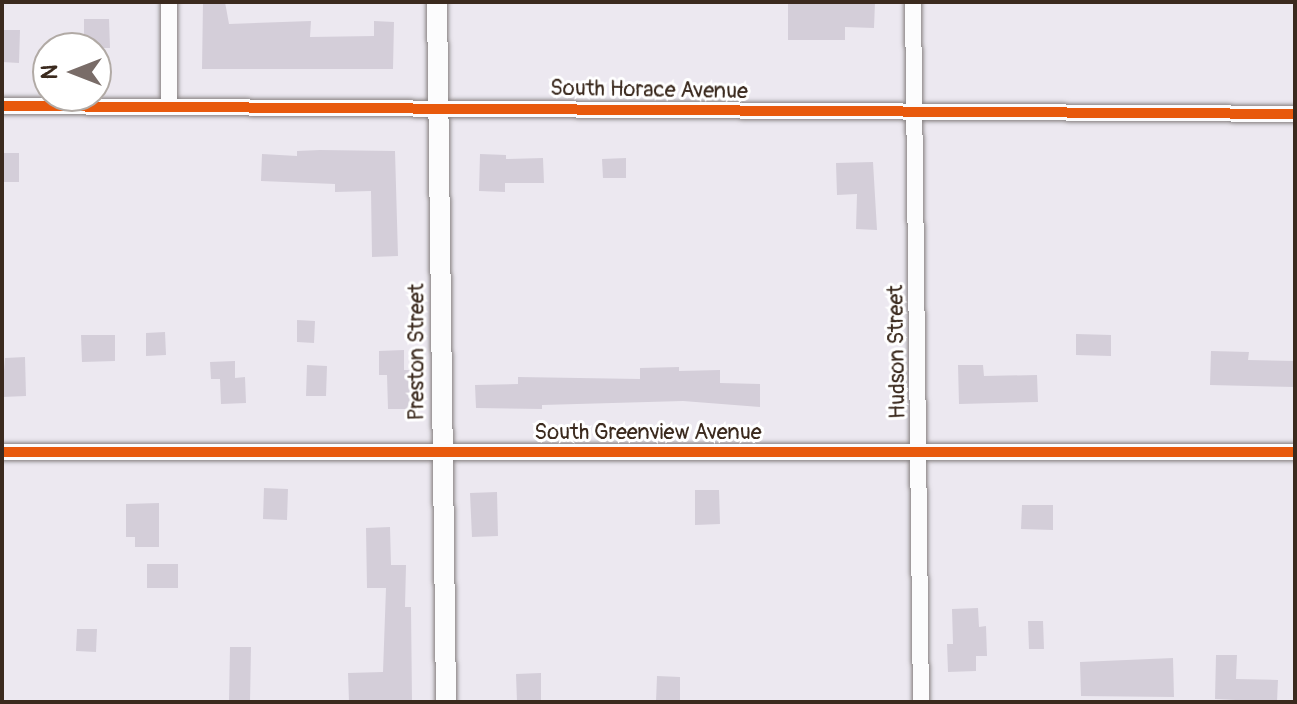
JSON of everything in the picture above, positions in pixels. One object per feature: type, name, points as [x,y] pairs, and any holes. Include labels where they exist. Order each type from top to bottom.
[{"type":"street","points":[[169,2],[169,106]]},
{"type":"street","name":"Preston Street","points":[[437,2],[446,702]]},
{"type":"street","name":"Hudson Street","points":[[913,2],[917,112],[921,702]]},
{"type":"street","name":"South Horace Avenue","points":[[2,106],[1295,114]]},
{"type":"street","name":"South Greenview Avenue","points":[[2,452],[1295,452]]},
{"type":"building","points":[[203,2],[225,2],[229,24],[311,21],[310,37],[374,36],[374,21],[394,22],[393,69],[202,69]]},
{"type":"building","points":[[788,2],[875,2],[874,28],[845,27],[845,40],[788,40]]},
{"type":"building","points":[[84,19],[109,19],[109,32],[84,32]]},
{"type":"building","points":[[2,30],[20,30],[19,63],[2,62]]},
{"type":"building","points":[[297,151],[395,151],[398,256],[372,257],[371,191],[335,192],[335,184],[261,181],[262,154],[297,156]]},
{"type":"building","points":[[2,153],[19,153],[19,182],[2,182]]},
{"type":"building","points":[[480,154],[506,155],[506,159],[543,158],[544,183],[505,183],[505,192],[479,191]]},
{"type":"building","points":[[626,158],[626,178],[603,178],[602,159]]},
{"type":"building","points":[[873,162],[877,230],[856,229],[857,194],[837,195],[836,163]]},
{"type":"building","points":[[297,320],[315,321],[314,343],[297,342]]},
{"type":"building","points":[[165,332],[166,355],[146,356],[146,333]]},
{"type":"building","points":[[1076,334],[1111,335],[1111,356],[1076,355]]},
{"type":"building","points":[[81,335],[115,335],[115,361],[82,362]]},
{"type":"building","points":[[404,350],[404,370],[410,370],[411,409],[388,409],[387,375],[379,375],[379,351]]},
{"type":"building","points":[[1211,351],[1249,352],[1248,360],[1295,361],[1295,387],[1210,385]]},
{"type":"building","points":[[25,357],[26,396],[2,397],[5,358]]},
{"type":"building","points":[[235,361],[235,378],[245,377],[246,403],[221,404],[220,379],[211,379],[210,362]]},
{"type":"building","points":[[307,365],[327,366],[326,396],[306,396]]},
{"type":"building","points":[[958,365],[983,365],[984,376],[1037,375],[1038,402],[959,404]]},
{"type":"building","points":[[679,367],[679,371],[720,370],[720,383],[760,384],[760,407],[683,401],[542,405],[542,409],[476,408],[475,385],[518,384],[518,377],[640,379],[640,368]]},
{"type":"building","points":[[264,488],[288,489],[287,520],[263,519]]},
{"type":"building","points":[[695,490],[719,490],[720,524],[695,525]]},
{"type":"building","points":[[497,492],[498,536],[472,537],[470,493]]},
{"type":"building","points":[[159,503],[159,547],[135,547],[135,537],[126,537],[126,504]]},
{"type":"building","points":[[1022,505],[1053,505],[1053,530],[1021,529]]},
{"type":"building","points":[[390,527],[391,565],[406,565],[405,607],[411,607],[412,702],[349,702],[348,673],[383,672],[386,588],[367,588],[366,528]]},
{"type":"building","points":[[147,564],[178,564],[178,588],[147,588]]},
{"type":"building","points":[[978,608],[979,627],[986,626],[987,656],[976,656],[976,671],[948,672],[947,644],[953,644],[952,609]]},
{"type":"building","points":[[1028,621],[1043,621],[1044,649],[1029,649]]},
{"type":"building","points":[[77,629],[97,629],[96,652],[76,651]]},
{"type":"building","points":[[230,647],[251,647],[250,702],[229,702]]},
{"type":"building","points":[[1216,655],[1237,655],[1236,679],[1278,680],[1277,702],[1215,699]]},
{"type":"building","points":[[1173,658],[1174,697],[1081,696],[1080,662]]},
{"type":"building","points":[[541,673],[541,702],[517,702],[516,674]]},
{"type":"building","points":[[657,676],[680,677],[680,702],[656,702]]},
{"type":"cycle path","points":[[2,106],[1295,114]]},
{"type":"cycle path","points":[[2,452],[1295,452]]}]
